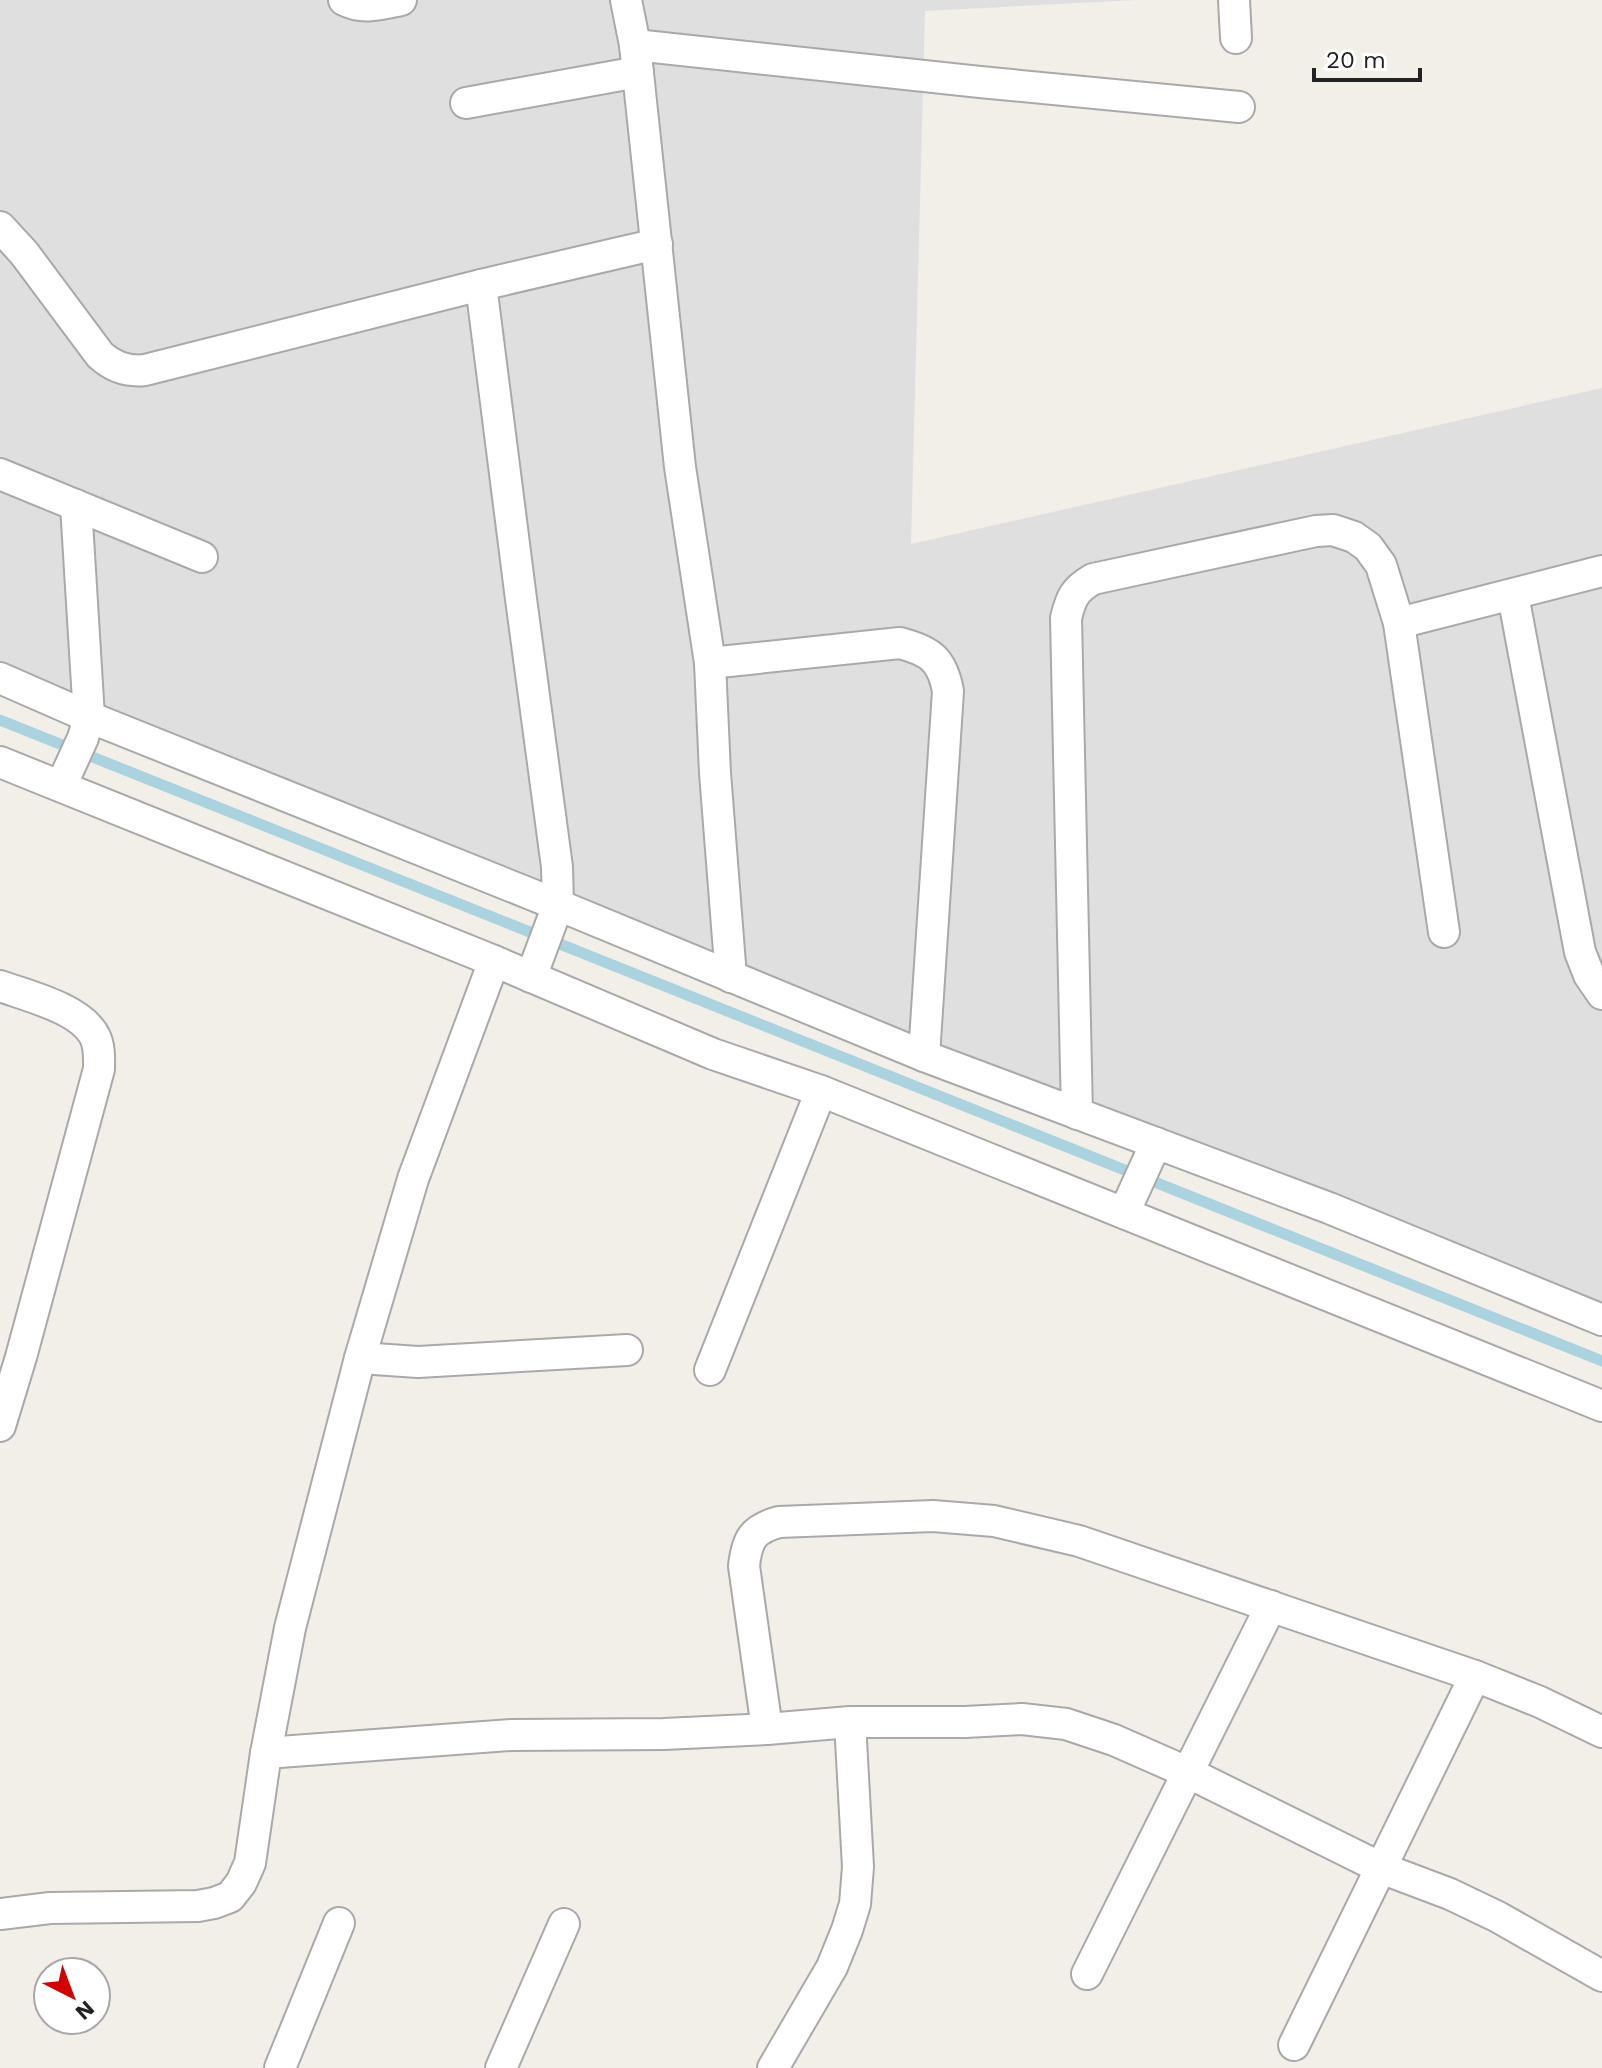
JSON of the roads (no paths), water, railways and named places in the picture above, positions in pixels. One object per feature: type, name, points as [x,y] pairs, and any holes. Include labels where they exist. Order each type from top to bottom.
[{"type":"street","points":[[344,0],[364,6],[401,0]]},
{"type":"street","points":[[626,0],[636,59],[680,467],[710,663],[731,977]]},
{"type":"street","points":[[1234,0],[1236,38]]},
{"type":"street","points":[[466,103],[636,59],[995,84],[1239,107]]},
{"type":"street","points":[[0,227],[24,253],[100,355],[108,362],[132,371],[657,244]]},
{"type":"street","points":[[481,285],[557,867],[545,939]]},
{"type":"street","points":[[0,474],[202,557]]},
{"type":"street","points":[[76,505],[77,750]]},
{"type":"street","points":[[1077,1114],[1066,618],[1070,602],[1079,587],[1093,579],[1316,531],[1333,530],[1354,537],[1368,547],[1381,565],[1399,623],[1444,932]]},
{"type":"street","points":[[1399,623],[1602,571]]},
{"type":"street","points":[[1513,595],[1580,952],[1589,975],[1602,994]]},
{"type":"street","points":[[710,663],[900,643],[919,648],[935,658],[945,676],[948,691],[924,1056]]},
{"type":"street","points":[[0,678],[77,750],[494,961]]},
{"type":"street","points":[[0,762],[77,750],[545,939],[731,977],[1077,1114],[1152,1152],[1329,1208],[1602,1320]]},
{"type":"street","points":[[0,1914],[50,1908],[198,1906],[230,1897],[241,1883],[250,1863],[266,1753],[290,1628],[360,1358],[413,1179],[494,961],[545,939]]},
{"type":"street","points":[[545,939],[713,1054],[1129,1202],[1602,1406]]},
{"type":"street","points":[[0,986],[71,1013],[95,1036],[99,1052],[95,1085],[0,1426]]},
{"type":"street","points":[[710,1370],[821,1091]]},
{"type":"street","points":[[1129,1202],[1152,1152]]},
{"type":"street","points":[[360,1358],[418,1362],[627,1350]]},
{"type":"street","points":[[767,1729],[744,1566],[746,1549],[752,1536],[761,1527],[779,1522],[933,1516],[994,1521],[1079,1541],[1475,1676],[1540,1702],[1602,1732]]},
{"type":"street","points":[[1087,1974],[1271,1606]]},
{"type":"street","points":[[1294,2045],[1475,1676]]},
{"type":"street","points":[[266,1753],[511,1735],[664,1734],[850,1722],[1022,1719],[1066,1724],[1114,1740],[1189,1773],[1381,1868],[1450,1894],[1498,1917],[1602,1976]]},
{"type":"street","points":[[773,2068],[832,1967],[855,1904],[858,1867],[850,1722]]},
{"type":"street","points":[[280,2068],[339,1923]]},
{"type":"street","points":[[501,2068],[564,1924]]},
{"type":"waterway","points":[[0,720],[1602,1361]]}]
